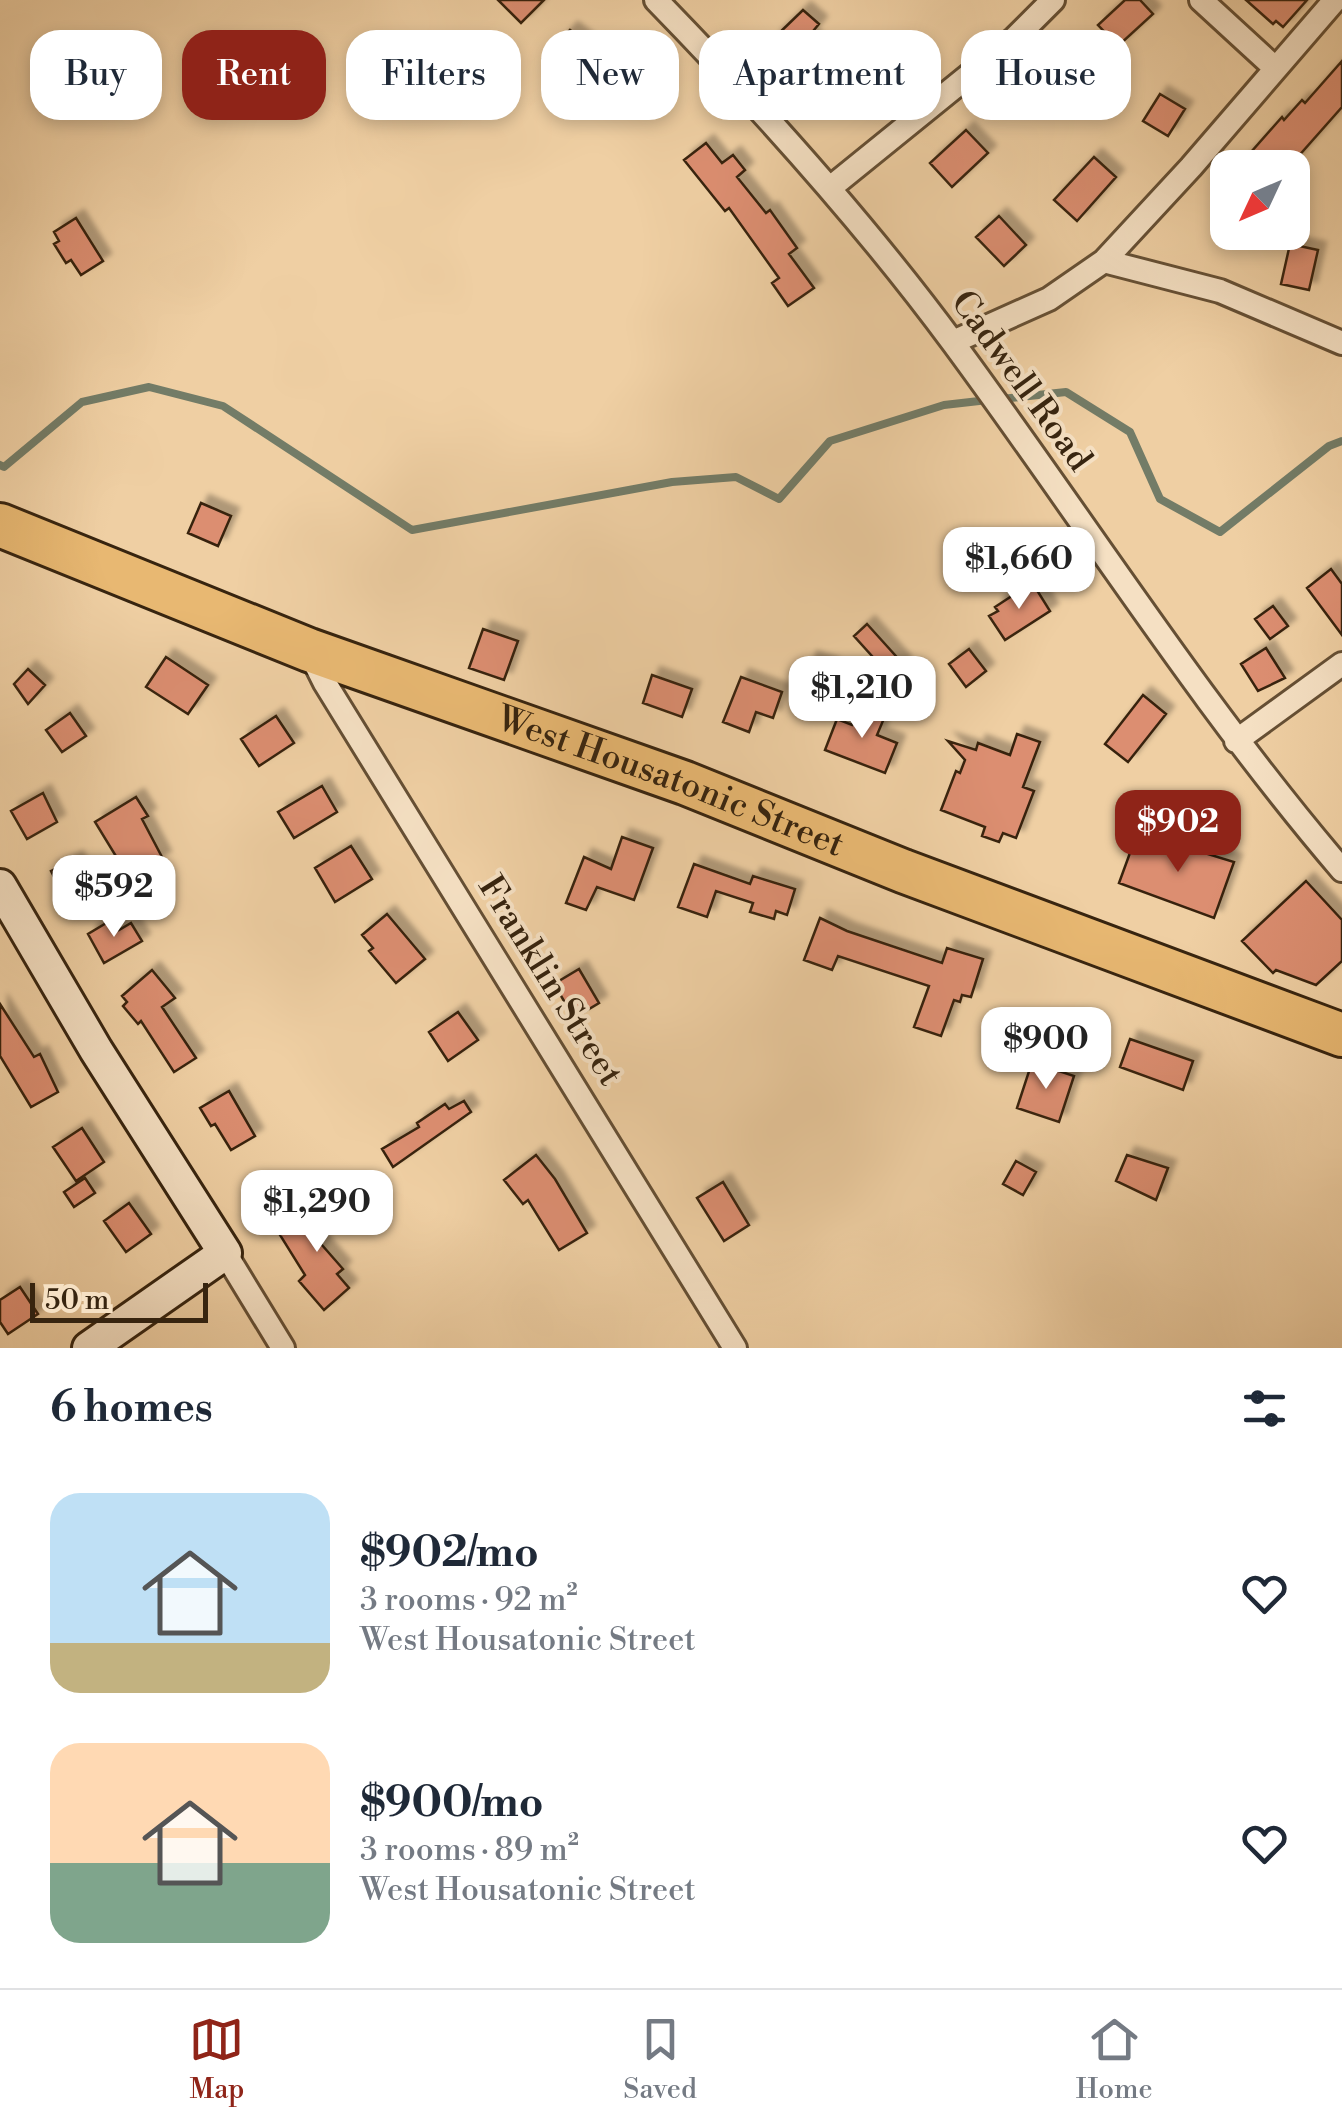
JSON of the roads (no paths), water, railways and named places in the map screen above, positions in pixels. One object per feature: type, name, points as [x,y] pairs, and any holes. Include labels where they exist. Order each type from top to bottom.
[{"type":"highway","name":"West Housatonic Street","points":[[0,524],[308,650],[685,783],[903,871],[1342,1035]]},
{"type":"street","name":"Cadwell Road","points":[[656,0],[763,111],[830,188],[953,342],[1236,741],[1342,870]]},
{"type":"street","points":[[830,188],[1016,38],[1054,0]]},
{"type":"street","points":[[1202,0],[1275,68]]},
{"type":"street","points":[[953,342],[1049,299],[1104,261],[1335,0]]},
{"type":"street","points":[[1104,261],[1220,290],[1342,342]]},
{"type":"street","name":"Franklin Street","points":[[308,650],[735,1348]]},
{"type":"street","points":[[1236,741],[1342,664]]},
{"type":"street","points":[[0,886],[96,1050],[283,1348]]},
{"type":"street","points":[[89,1348],[224,1253]]},
{"type":"waterway","points":[[0,465],[4,467],[82,402],[149,387],[223,406],[412,530],[672,482],[736,477],[779,499],[830,441],[944,405],[988,400]]},
{"type":"waterway","points":[[1001,399],[1066,392],[1130,432],[1160,499],[1220,532],[1329,446],[1342,441]]}]
